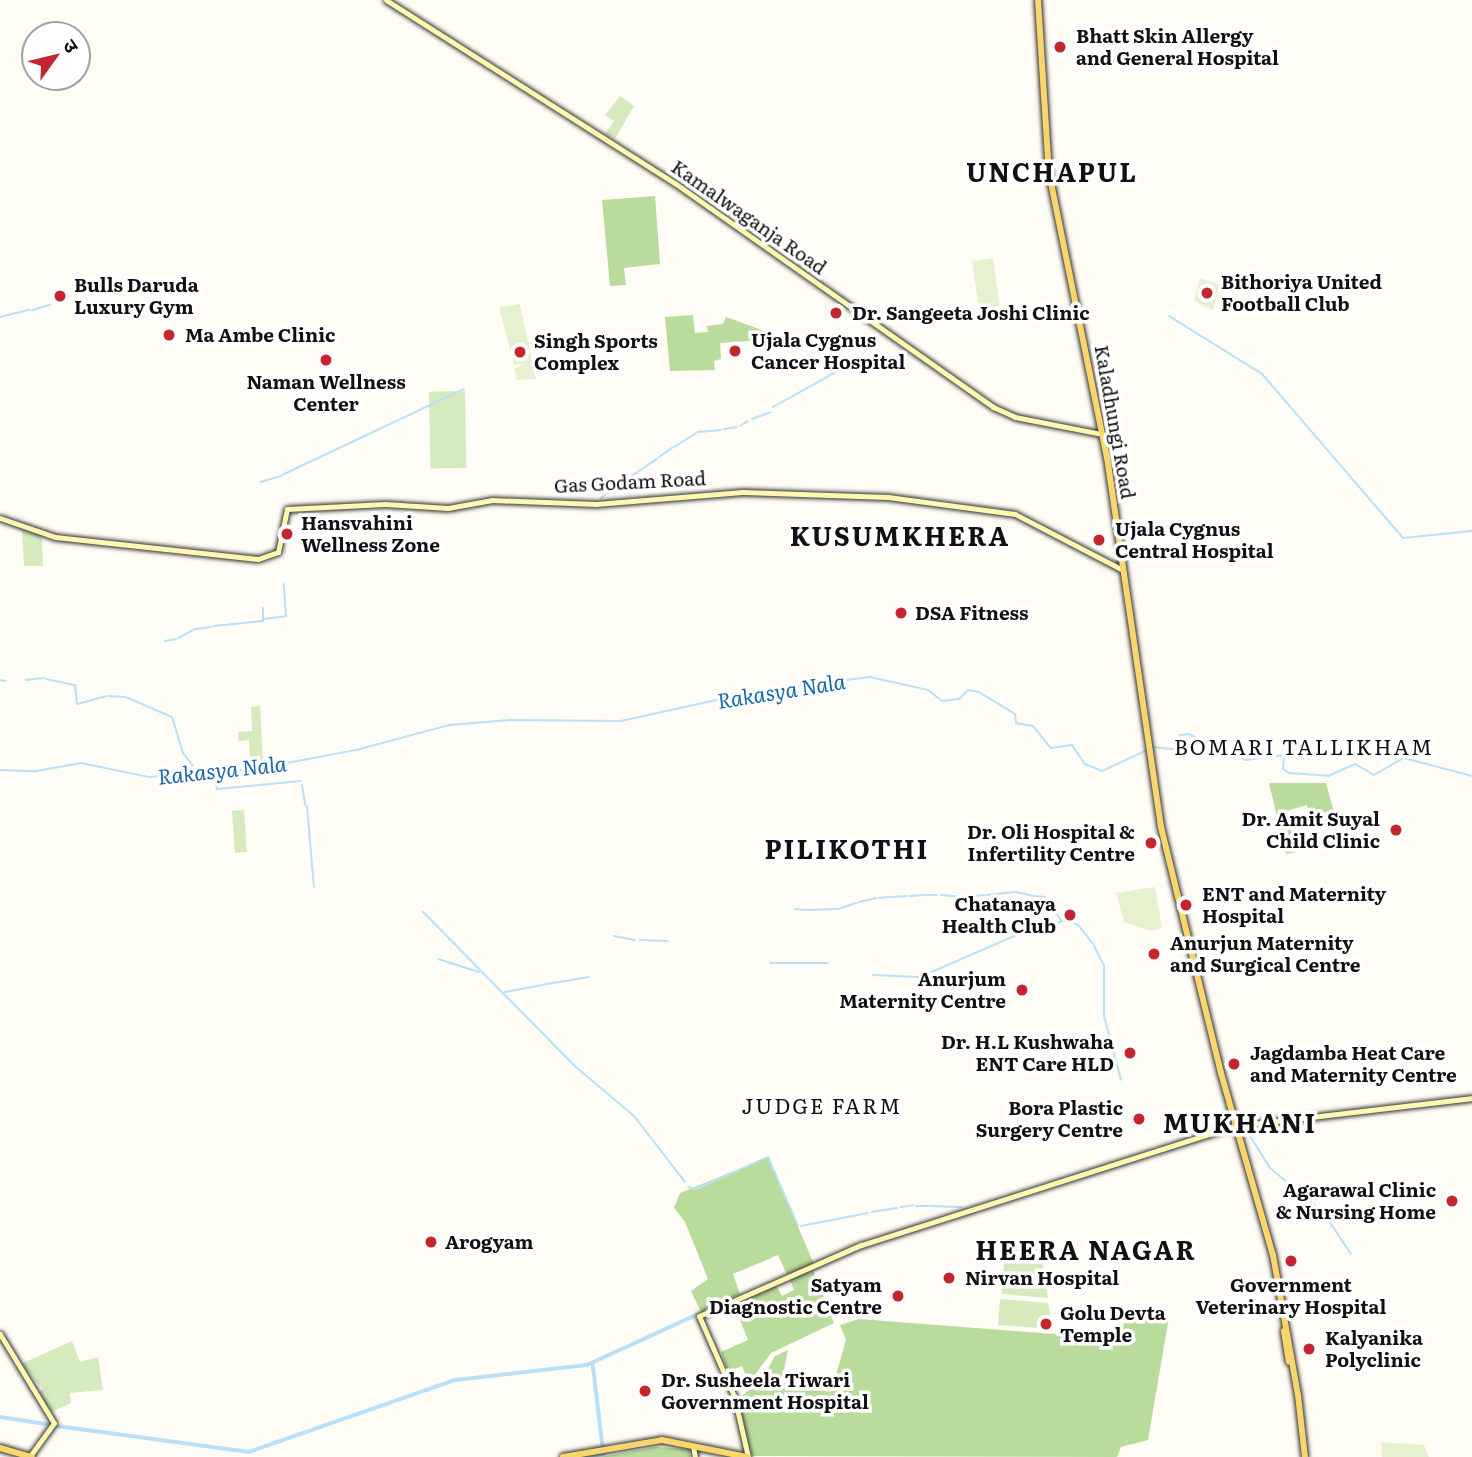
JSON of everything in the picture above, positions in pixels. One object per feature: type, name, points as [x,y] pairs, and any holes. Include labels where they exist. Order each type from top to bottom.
[{"type":"main road","name":"Kamalwaganja Road","points":[[386,0],[676,184],[993,407],[1015,417],[1101,435]]},
{"type":"main road","name":"Kaladhungi Road","points":[[1040,0],[1046,136],[1060,224],[1101,435],[1120,570],[1145,716],[1159,835],[1217,1063],[1272,1256],[1293,1375],[1303,1457]]},
{"type":"main road","name":"Gas Godam Road","points":[[0,519],[55,537],[258,559],[278,552],[287,509],[385,504],[448,508],[492,500],[596,504],[743,492],[888,497],[1015,514],[1120,570]]},
{"type":"main road","points":[[563,1457],[655,1440],[745,1456],[747,1449],[734,1396],[699,1316],[860,1245],[1236,1126],[1472,1098]]},
{"type":"main road","points":[[0,1334],[54,1423],[31,1457],[0,1450]]},
{"type":"main road","points":[[693,1446],[695,1457]]},
{"type":"main road","points":[[0,1450],[18,1457]]},
{"type":"green space","points":[[620,96],[634,106],[615,139],[605,134],[614,121],[605,115]]},
{"type":"green space","points":[[655,196],[660,264],[624,268],[626,285],[610,286],[602,200]]},
{"type":"green space","points":[[993,258],[1000,306],[979,308],[972,261]]},
{"type":"green space","name":"Bithoriya United Football Club","points":[[1200,278],[1220,285],[1213,310],[1194,301]]},
{"type":"green space","name":"Singh Sports Complex","points":[[520,304],[536,379],[517,380],[514,369],[523,364],[514,365],[499,307]]},
{"type":"green space","points":[[693,315],[695,333],[708,332],[707,326],[723,324],[726,317],[770,333],[762,340],[720,343],[721,359],[714,361],[715,370],[670,371],[665,317]]},
{"type":"green space","points":[[465,391],[466,468],[430,469],[429,392]]},
{"type":"green space","points":[[22,527],[42,535],[43,566],[24,566]]},
{"type":"green space","points":[[260,706],[263,763],[250,766],[249,740],[238,741],[238,732],[252,731],[251,707]]},
{"type":"green space","points":[[1269,783],[1326,783],[1335,816],[1311,822],[1307,805],[1286,811],[1296,852],[1286,854]]},
{"type":"green space","points":[[244,810],[247,852],[235,853],[232,811]]},
{"type":"green space","points":[[1155,887],[1162,928],[1150,931],[1124,922],[1116,893]]},
{"type":"green space","points":[[768,1157],[814,1264],[787,1275],[778,1255],[733,1274],[740,1294],[701,1312],[691,1291],[708,1279],[685,1222],[674,1208],[680,1193]]},
{"type":"green space","points":[[1039,1242],[1048,1298],[1002,1294],[1005,1248]]},
{"type":"green space","points":[[813,1270],[834,1323],[771,1353],[749,1383],[742,1366],[728,1372],[721,1352],[748,1340],[734,1305],[776,1286],[782,1296],[794,1290],[790,1280]]},
{"type":"green space","points":[[1000,1299],[1048,1303],[1051,1321],[1041,1321],[1040,1328],[998,1325]]},
{"type":"green space","points":[[1157,1314],[1169,1317],[1148,1440],[1121,1447],[1117,1457],[752,1456],[738,1399],[762,1379],[775,1356],[788,1350],[782,1379],[786,1384],[831,1392],[846,1340],[840,1325],[859,1319],[1107,1338],[1130,1319]]},
{"type":"green space","points":[[72,1341],[80,1362],[98,1357],[103,1390],[70,1393],[71,1403],[51,1412],[39,1392],[43,1389],[21,1364]]},
{"type":"green space","points":[[1381,1442],[1424,1445],[1429,1457],[1382,1457]]},
{"type":"green space","points":[[655,1447],[689,1449],[690,1457],[600,1457]]},
{"type":"waterway","points":[[32,310],[50,305]]},
{"type":"waterway","points":[[0,317],[29,310]]},
{"type":"waterway","points":[[1169,316],[1262,374],[1403,538],[1472,531]]},
{"type":"waterway","points":[[830,375],[858,360]]},
{"type":"waterway","points":[[773,407],[829,376]]},
{"type":"waterway","points":[[282,475],[464,389]]},
{"type":"waterway","points":[[752,419],[771,412]]},
{"type":"waterway","points":[[740,426],[748,421]]},
{"type":"waterway","points":[[724,429],[737,427]]},
{"type":"waterway","points":[[698,432],[721,430]]},
{"type":"waterway","points":[[674,447],[696,433]]},
{"type":"waterway","points":[[659,457],[672,448]]},
{"type":"waterway","points":[[630,477],[657,459]]},
{"type":"waterway","points":[[261,482],[281,476]]},
{"type":"waterway","points":[[618,486],[628,479]]},
{"type":"waterway","points":[[601,498],[615,487]]},
{"type":"waterway","points":[[263,619],[286,616],[284,584]]},
{"type":"waterway","points":[[214,626],[263,621],[263,608]]},
{"type":"waterway","points":[[195,629],[212,627]]},
{"type":"waterway","points":[[178,638],[193,630]]},
{"type":"waterway","points":[[165,641],[176,639]]},
{"type":"waterway","name":"Rakasya Nala","points":[[0,770],[37,771],[81,763],[149,777],[255,769],[356,750],[449,725],[510,720],[621,721],[762,690],[870,677],[928,690],[942,701],[959,699],[968,690],[979,692],[1015,714],[1016,723],[1033,726],[1051,748],[1072,745],[1085,764],[1102,771],[1147,750]]},
{"type":"waterway","points":[[26,680],[44,678]]},
{"type":"waterway","points":[[46,679],[75,685],[77,704],[106,696]]},
{"type":"waterway","points":[[0,680],[5,681]]},
{"type":"waterway","points":[[109,696],[126,697]]},
{"type":"waterway","points":[[128,698],[172,717],[183,753],[193,766]]},
{"type":"waterway","name":"Rakasya Nala","points":[[1152,747],[1179,750],[1180,735],[1189,734],[1245,760],[1284,755],[1283,769],[1289,773],[1328,776],[1355,764],[1374,775],[1404,758],[1472,776]]},
{"type":"waterway","points":[[196,768],[205,769]]},
{"type":"waterway","points":[[213,775],[217,789],[301,781]]},
{"type":"waterway","points":[[302,785],[305,805]]},
{"type":"waterway","points":[[307,806],[314,887]]},
{"type":"waterway","points":[[987,895],[1015,892]]},
{"type":"waterway","points":[[1016,892],[1034,896]]},
{"type":"waterway","points":[[910,896],[925,895]]},
{"type":"waterway","points":[[927,895],[937,895]]},
{"type":"waterway","points":[[941,895],[964,897]]},
{"type":"waterway","points":[[967,897],[985,895]]},
{"type":"waterway","points":[[891,897],[907,896]]},
{"type":"waterway","points":[[1035,896],[1045,897],[1062,921]]},
{"type":"waterway","points":[[879,898],[889,897]]},
{"type":"waterway","points":[[859,902],[877,898]]},
{"type":"waterway","points":[[841,908],[856,903]]},
{"type":"waterway","points":[[795,909],[805,910]]},
{"type":"waterway","points":[[807,910],[839,909]]},
{"type":"waterway","points":[[423,912],[577,1068],[634,1116],[685,1182]]},
{"type":"waterway","points":[[1021,933],[1063,921]]},
{"type":"waterway","points":[[1068,921],[1078,925]]},
{"type":"waterway","points":[[1079,926],[1093,944]]},
{"type":"waterway","points":[[920,977],[1019,934]]},
{"type":"waterway","points":[[614,936],[635,940]]},
{"type":"waterway","points":[[640,940],[668,941]]},
{"type":"waterway","points":[[1094,946],[1104,966],[1104,1016],[1121,1080]]},
{"type":"waterway","points":[[438,959],[479,972]]},
{"type":"waterway","points":[[770,963],[828,963]]},
{"type":"waterway","points":[[873,975],[918,977]]},
{"type":"waterway","points":[[560,982],[589,977]]},
{"type":"waterway","points":[[505,992],[558,982]]},
{"type":"waterway","points":[[1245,1128],[1270,1168],[1323,1212],[1351,1254]]},
{"type":"waterway","points":[[688,1187],[696,1189],[768,1157],[798,1226]]},
{"type":"waterway","points":[[901,1207],[913,1205]]},
{"type":"waterway","points":[[916,1206],[928,1206]]},
{"type":"waterway","points":[[930,1206],[961,1207]]},
{"type":"waterway","points":[[872,1212],[897,1208]]},
{"type":"waterway","points":[[801,1226],[868,1213]]},
{"type":"waterway","points":[[57,1426],[249,1452],[455,1380],[587,1365],[696,1315]]},
{"type":"waterway","points":[[593,1363],[603,1447]]},
{"type":"waterway","points":[[0,1417],[46,1424]]},
{"type":"waterway","points":[[585,1457],[604,1454]]},
{"type":"place","name":"Bhatt Skin Allergy and General Hospital","points":[[1060,47]]},
{"type":"place","name":"Bithoriya United Football Club","points":[[1207,293]]},
{"type":"place","name":"Bulls Daruda Luxury Gym","points":[[60,296]]},
{"type":"place","name":"Dr. Sangeeta Joshi Clinic","points":[[836,313]]},
{"type":"place","name":"Ma Ambe Clinic","points":[[169,335]]},
{"type":"place","name":"Ujala Cygnus Cancer Hospital","points":[[735,351]]},
{"type":"place","name":"Singh Sports Complex","points":[[520,352]]},
{"type":"place","name":"Naman Wellness Center","points":[[326,360]]},
{"type":"place","name":"Hansvahini Wellness Zone","points":[[287,534]]},
{"type":"place","name":"Ujala Cygnus Central Hospital","points":[[1099,540]]},
{"type":"place","name":"DSA Fitness","points":[[901,613]]},
{"type":"place","name":"Dr. Amit Suyal Child Clinic","points":[[1396,830]]},
{"type":"place","name":"Dr. Oli Hospital & Infertility Centre","points":[[1151,843]]},
{"type":"place","name":"ENT and Maternity Hospital","points":[[1186,905]]},
{"type":"place","name":"Chatanaya Health Club","points":[[1070,915]]},
{"type":"place","name":"Anurjun Maternity and Surgical Centre","points":[[1154,954]]},
{"type":"place","name":"Anurjum Maternity Centre","points":[[1022,990]]},
{"type":"place","name":"Dr. H.L Kushwaha ENT Care HLD","points":[[1130,1053]]},
{"type":"place","name":"Jagdamba Heat Care and Maternity Centre","points":[[1234,1064]]},
{"type":"place","name":"Bora Plastic Surgery Centre","points":[[1139,1119]]},
{"type":"place","name":"Agarawal Clinic & Nursing Home","points":[[1452,1201]]},
{"type":"place","name":"Arogyam","points":[[431,1242]]},
{"type":"place","name":"Government Veterinary Hospital","points":[[1291,1261]]},
{"type":"place","name":"Nirvan Hospital","points":[[949,1278]]},
{"type":"place","name":"Satyam Diagnostic Centre","points":[[898,1296]]},
{"type":"place","name":"Golu Devta Temple","points":[[1046,1324]]},
{"type":"place","name":"Kalyanika Polyclinic","points":[[1309,1349]]},
{"type":"place","name":"Dr. Susheela Tiwari Government Hospital","points":[[645,1391]]},
{"type":"district","name":"UNCHAPUL","points":[[1052,171]]},
{"type":"district","name":"KUSUMKHERA","points":[[900,535]]},
{"type":"district","name":"BOMARI TALLIKHAM","points":[[1304,746]]},
{"type":"district","name":"PILIKOTHI","points":[[847,848]]},
{"type":"district","name":"JUDGE FARM","points":[[822,1105]]},
{"type":"district","name":"MUKHANI","points":[[1240,1122]]},
{"type":"district","name":"HEERA NAGAR","points":[[1086,1249]]}]
